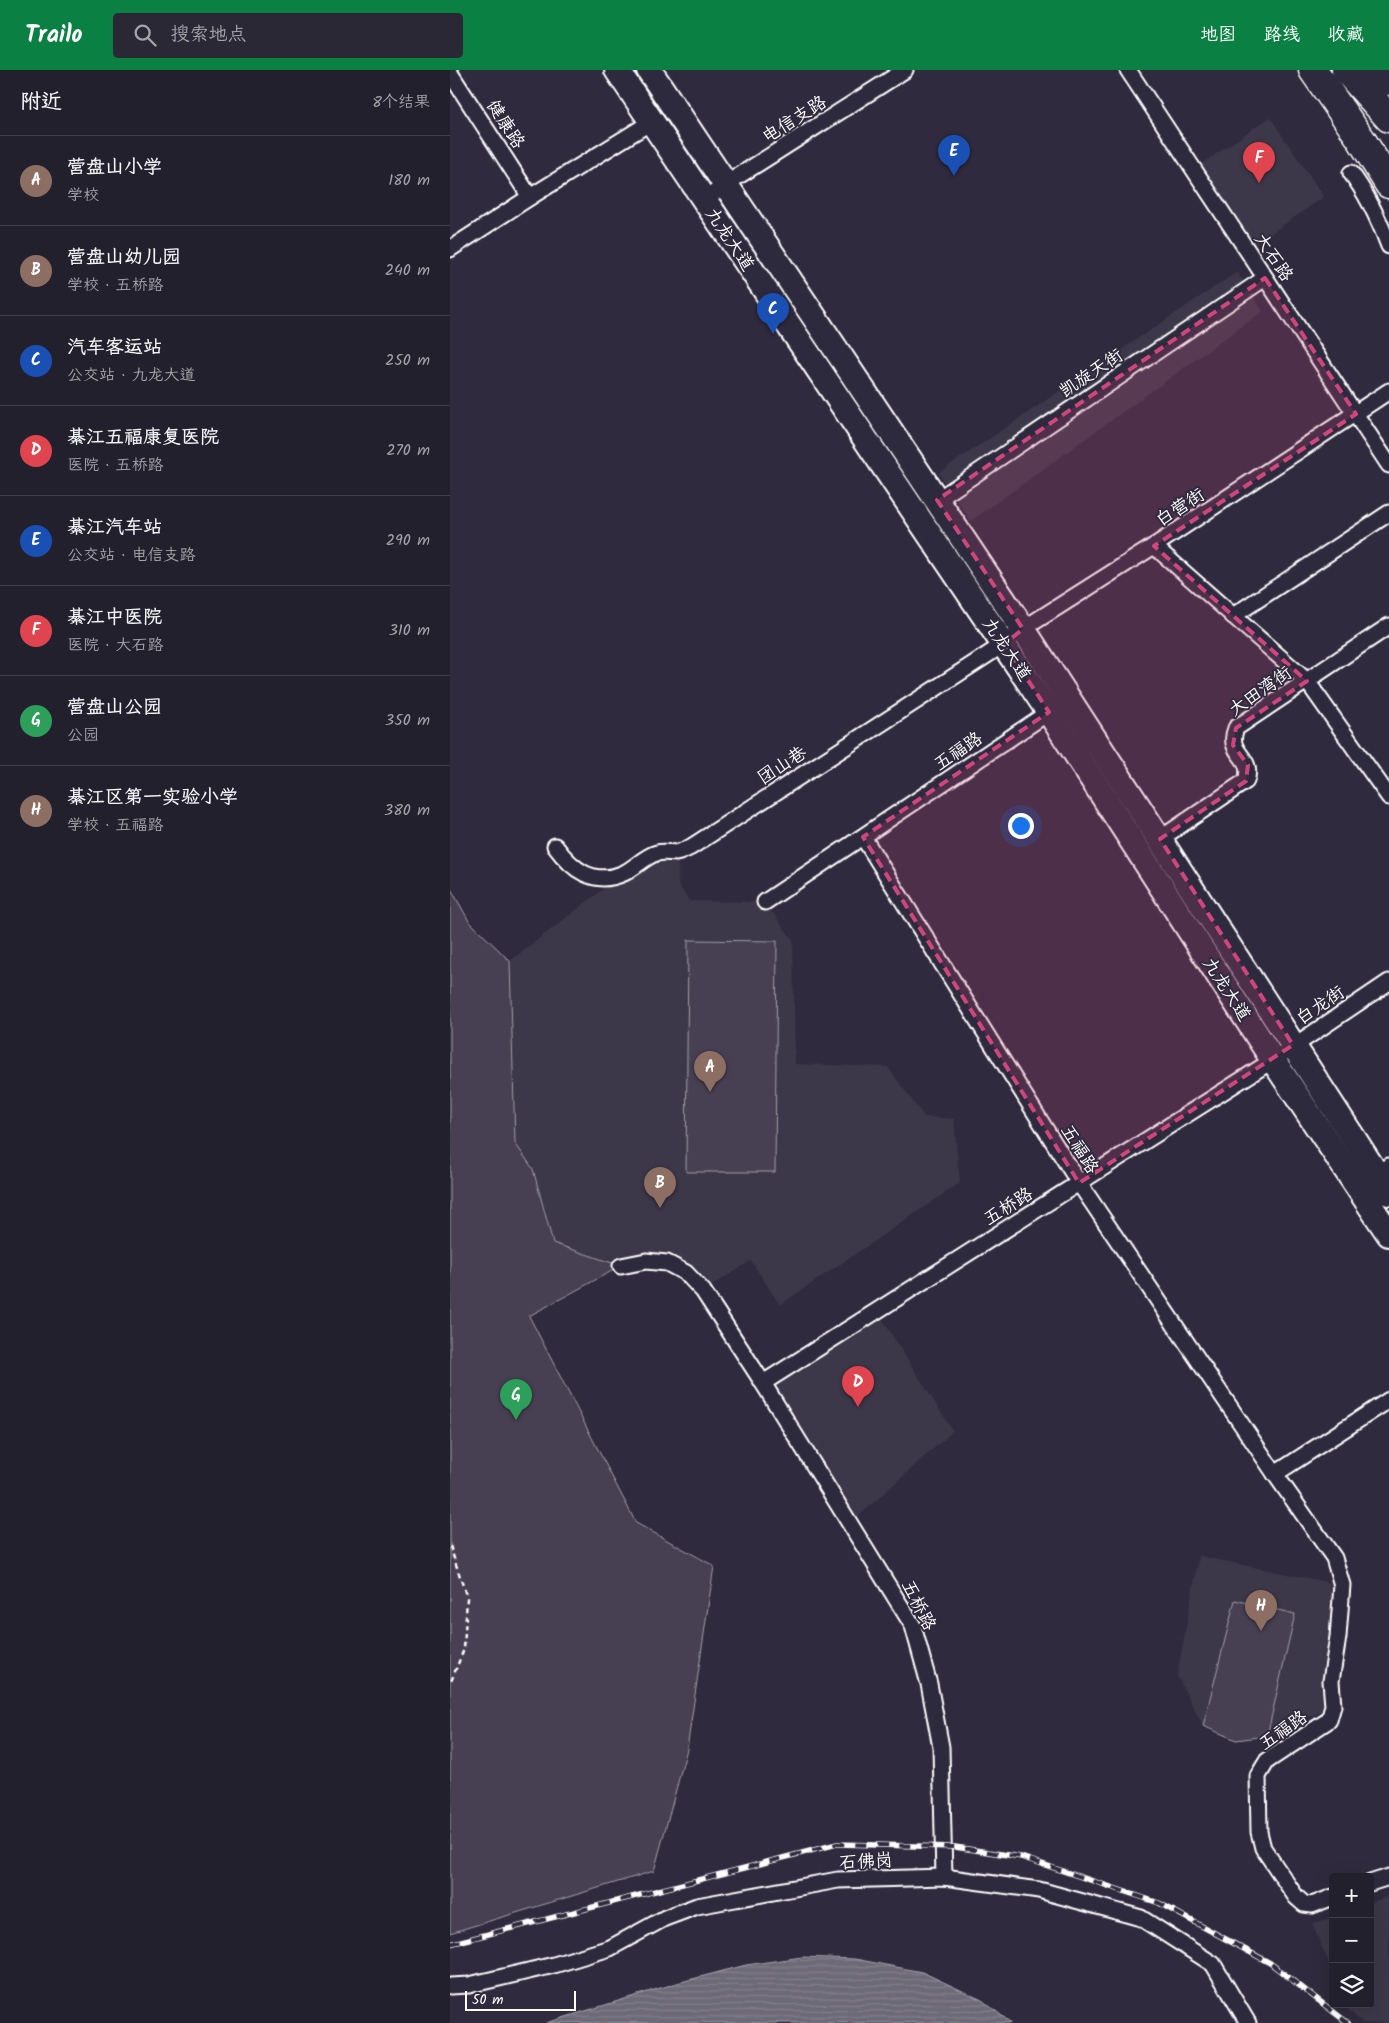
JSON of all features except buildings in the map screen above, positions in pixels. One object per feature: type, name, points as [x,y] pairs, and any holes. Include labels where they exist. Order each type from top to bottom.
[{"type":"highway","points":[[1313,70],[1361,139],[1389,184]]},
{"type":"highway","points":[[1346,70],[1389,118]]},
{"type":"highway","points":[[1378,70],[1389,81]]},
{"type":"main road","name":"九龙大道","points":[[617,70],[1050,712],[1273,1060],[1389,1234]]},
{"type":"main road","name":"九龙大道","points":[[649,70],[1023,629],[1293,1045],[1385,1178]]},
{"type":"street","name":"大石路","points":[[1128,70],[1389,465]]},
{"type":"street","name":"电信支路","points":[[704,201],[726,184],[899,72]]},
{"type":"street","name":"健康路","points":[[450,73],[530,197]]},
{"type":"street","points":[[450,249],[651,122]]},
{"type":"street","points":[[1350,173],[1361,186],[1389,246]]},
{"type":"street","name":"凯旋天街","points":[[937,500],[1266,278]]},
{"type":"street","name":"白营街","points":[[1023,629],[1154,546],[1389,391]]},
{"type":"street","points":[[1233,616],[1389,513]]},
{"type":"street","points":[[1154,546],[1307,681],[1389,797]]},
{"type":"street","name":"大田湾街","points":[[1160,839],[1246,782],[1249,774],[1248,765],[1233,745],[1236,728],[1389,626]]},
{"type":"street","name":"团山巷","points":[[555,846],[568,864],[580,872],[598,877],[611,877],[624,873],[656,853],[669,851],[678,853],[691,847],[1004,644],[1023,629]]},
{"type":"street","name":"五福路","points":[[765,902],[1050,712]]},
{"type":"street","name":"五福路","points":[[863,837],[1079,1182],[1275,1474],[1334,1558],[1342,1585],[1338,1637],[1331,1681],[1333,1706],[1328,1720],[1267,1761],[1258,1776],[1259,1832],[1263,1848],[1296,1897],[1304,1904],[1312,1905],[1329,1899]]},
{"type":"street","name":"白龙街","points":[[1273,1060],[1389,982]]},
{"type":"street","name":"五桥路","points":[[763,1383],[1273,1060]]},
{"type":"street","name":"五桥路","points":[[621,1266],[646,1261],[667,1263],[686,1274],[703,1291],[763,1383],[912,1626],[929,1684],[941,1747],[944,1877]]},
{"type":"street","points":[[1275,1474],[1389,1400]]},
{"type":"street","name":"石佛岗","points":[[450,1986],[469,1985],[554,1965],[610,1948],[665,1918],[697,1906],[838,1880],[944,1877],[1039,1890],[1141,1918],[1212,1964],[1248,2023]]},
{"type":"street","points":[[1374,1883],[1389,1877]]},
{"type":"path","points":[[450,1546],[467,1598],[464,1649],[450,1684]]},
{"type":"highlighted area","points":[[1265,278],[1356,414],[1154,546],[1307,681],[1236,728],[1233,745],[1248,765],[1246,781],[1160,839],[1293,1045],[1079,1183],[863,837],[1049,712],[1004,644],[1023,629],[937,500]]},
{"type":"shaded area","points":[[1270,117],[1324,197],[1247,250],[1194,169]]},
{"type":"shaded area","points":[[1237,272],[1263,311],[971,521],[938,473]]},
{"type":"shaded area","points":[[678,853],[678,884],[689,901],[765,902],[793,940],[795,1064],[888,1067],[924,1117],[954,1119],[960,1183],[780,1305],[751,1261],[703,1291],[667,1263],[621,1266],[553,1243],[533,1169],[515,1143],[510,961],[624,873]]},
{"type":"shaded area","points":[[450,887],[469,921],[510,961],[515,1143],[533,1169],[553,1243],[621,1266],[529,1316],[636,1523],[714,1566],[687,1749],[654,1871],[450,1933]]},
{"type":"shaded area","points":[[688,940],[777,941],[775,1172],[686,1172]]},
{"type":"shaded area","points":[[877,1311],[953,1431],[850,1524],[763,1383]]},
{"type":"shaded area","points":[[1199,1556],[1342,1585],[1333,1706],[1267,1736],[1236,1740],[1203,1726],[1177,1676]]},
{"type":"shaded area","points":[[1235,1600],[1295,1614],[1267,1736],[1236,1740],[1203,1726]]},
{"type":"shaded area","points":[[1389,1896],[1389,2023],[1363,2023],[1348,2008],[1374,2008],[1374,1902]]},
{"type":"shaded area","points":[[1329,1918],[1329,1964],[1312,1924]]},
{"type":"shaded area","points":[[802,1957],[855,1959],[922,1972],[982,2000],[1011,2023],[546,2023],[677,1983],[746,1965]]},
{"type":"railway","points":[[450,1944],[837,1844],[955,1847],[1021,1857],[1159,1903],[1270,1963],[1348,2023]]},
{"type":"place","name":"綦江汽车站","points":[[954,176]]},
{"type":"place","name":"綦江中医院","points":[[1259,183]]},
{"type":"place","name":"汽车客运站","points":[[773,334]]},
{"type":"place","name":"营盘山小学","points":[[710,1092]]},
{"type":"place","name":"营盘山幼儿园","points":[[660,1208]]},
{"type":"place","name":"綦江五福康复医院","points":[[858,1407]]},
{"type":"place","name":"营盘山公园","points":[[516,1420]]},
{"type":"place","name":"綦江区第一实验小学","points":[[1261,1631]]}]
